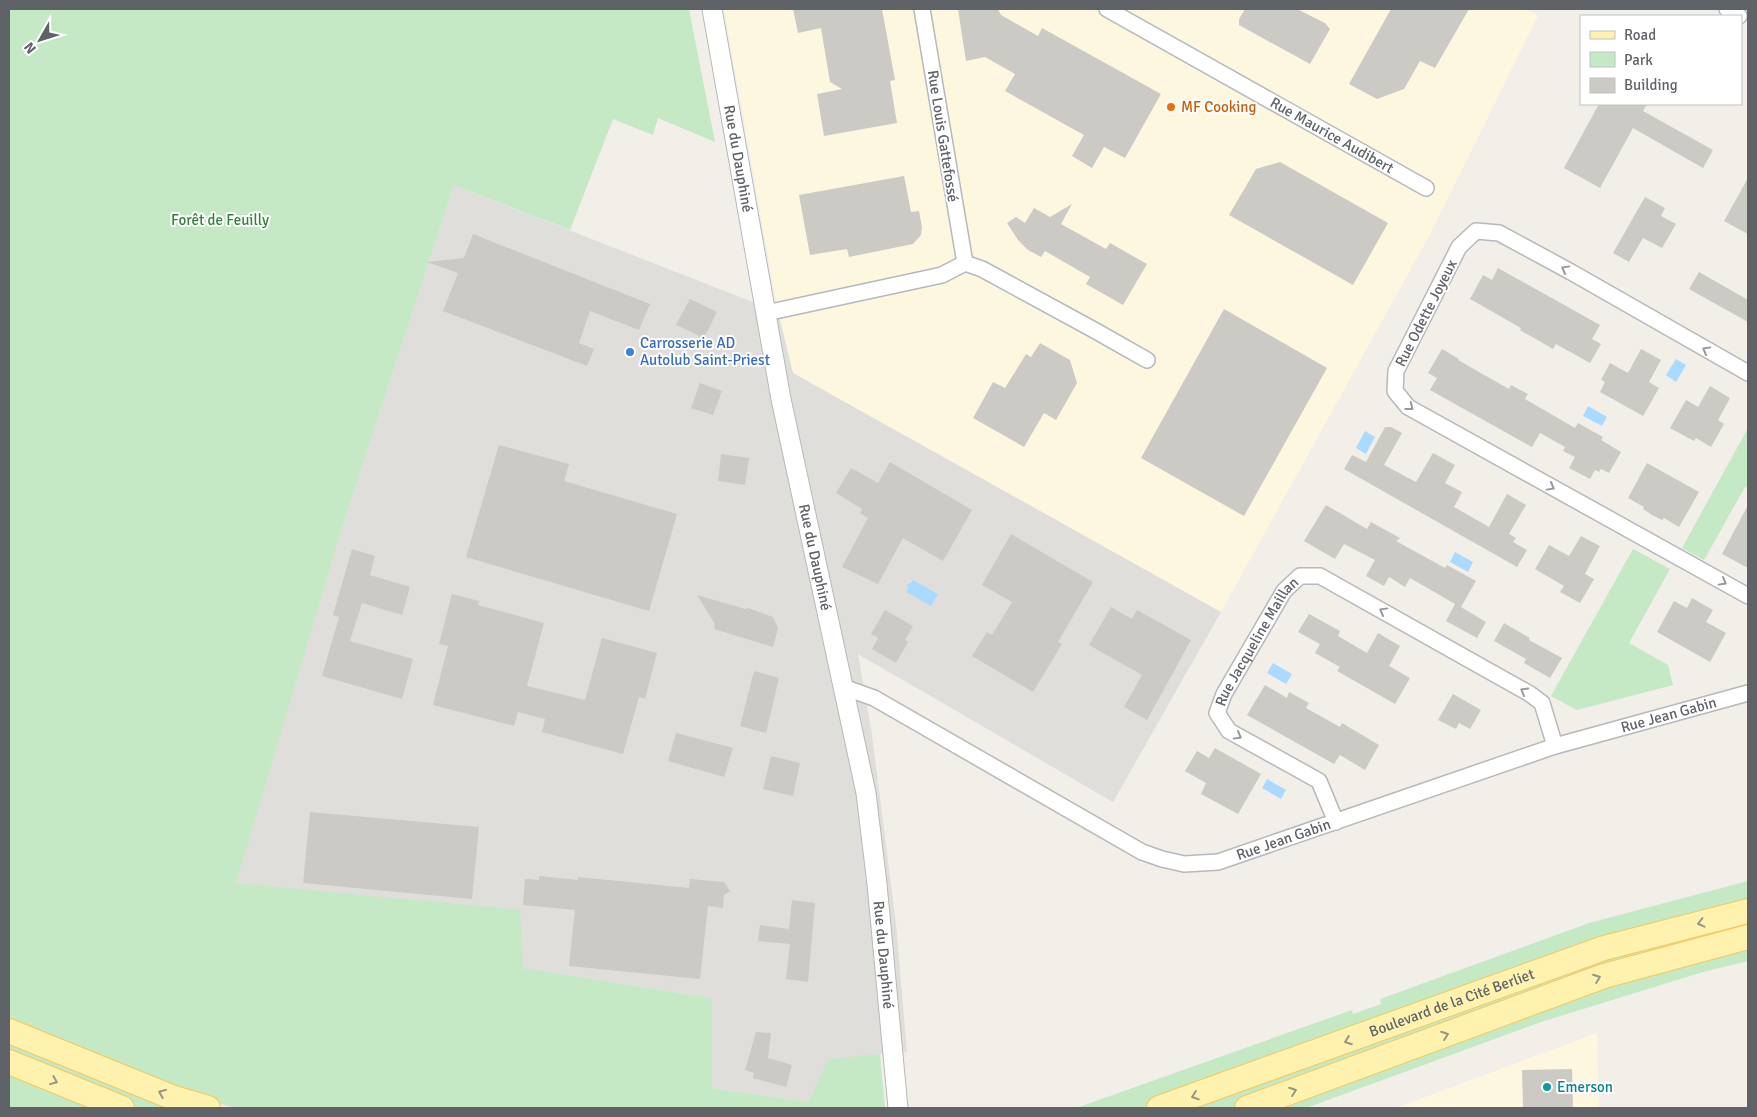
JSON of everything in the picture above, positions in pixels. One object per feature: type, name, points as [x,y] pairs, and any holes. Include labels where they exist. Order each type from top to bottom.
[{"type":"main road","name":"Boulevard de la Cité Berliet","points":[[1159,1108],[1604,948],[1748,911]]},
{"type":"main road","name":"Boulevard de la Cité Berliet","points":[[1247,1108],[1604,976],[1748,938]]},
{"type":"main road","points":[[9,1031],[174,1098],[208,1108]]},
{"type":"main road","points":[[9,1062],[122,1108]]},
{"type":"street","name":"Rue du Dauphiné","points":[[712,9],[783,409],[866,793],[878,884],[898,1108]]},
{"type":"street","name":"Rue Louis Gattefossé","points":[[922,9],[964,263]]},
{"type":"street","name":"Rue Maurice Audibert","points":[[1107,9],[1426,188]]},
{"type":"street","name":"Rue Odette Joyeux","points":[[1748,373],[1499,233],[1476,231],[1459,247],[1400,362],[1396,371],[1395,391],[1408,407],[1748,596]]},
{"type":"street","points":[[766,313],[942,275],[964,263],[982,269],[1147,360]]},
{"type":"street","name":"Rue Jacqueline Maillan","points":[[1336,822],[1319,781],[1229,731],[1217,714],[1224,694],[1284,591],[1300,576],[1320,576],[1530,694],[1542,703],[1555,746]]},
{"type":"street","name":"Rue Jean Gabin","points":[[843,687],[874,698],[1142,852],[1184,864],[1218,862],[1555,746],[1748,693]]},
{"type":"shaded area","points":[[724,9],[1525,9],[1538,16],[1428,238],[1221,612],[793,373],[778,312]]},
{"type":"shaded area","points":[[454,185],[778,312],[793,373],[1221,612],[1113,802],[858,654],[872,735],[896,924],[907,1052],[880,1054],[809,1102],[712,1088],[712,998],[523,968],[235,884],[343,525]]},
{"type":"shaded area","points":[[1597,1033],[1599,1108],[1396,1108]]},
{"type":"green space","name":"Forêt de Feuilly","points":[[9,9],[689,9],[715,142],[658,118],[653,135],[613,119],[570,230],[454,185],[343,525],[236,883],[520,910],[523,968],[712,998],[712,1088],[809,1102],[828,1059],[880,1054],[885,1108],[236,1108],[195,1097],[9,1021]]},
{"type":"green space","points":[[1748,428],[1748,488],[1745,487],[1704,560],[1682,548]]},
{"type":"green space","points":[[1633,549],[1670,569],[1629,643],[1668,665],[1673,685],[1577,710],[1551,696]]},
{"type":"green space","points":[[1748,881],[1748,961],[1703,972],[1541,1022],[1306,1108],[1076,1108],[1352,1010],[1353,1014],[1381,1004],[1380,999],[1589,923]]},
{"type":"green space","points":[[9,1040],[127,1092],[174,1108],[9,1108]]},
{"type":"water","points":[[1676,359],[1686,365],[1676,382],[1666,375]]},
{"type":"water","points":[[1588,406],[1607,417],[1602,426],[1583,416]]},
{"type":"water","points":[[1365,431],[1375,437],[1366,454],[1356,448]]},
{"type":"water","points":[[1455,552],[1473,562],[1468,572],[1450,562]]},
{"type":"water","points":[[913,580],[938,594],[931,606],[906,592],[907,584]]},
{"type":"water","points":[[1273,663],[1292,674],[1286,684],[1267,673]]},
{"type":"water","points":[[1267,779],[1286,790],[1281,799],[1262,788]]},
{"type":"building","points":[[793,9],[882,9],[895,80],[890,81],[897,123],[824,136],[817,94],[842,89],[830,82],[821,28],[798,33]]},
{"type":"building","points":[[958,9],[998,9],[1001,15],[1038,36],[1042,28],[1161,94],[1125,158],[1104,147],[1092,168],[1072,156],[1084,135],[1005,91],[1015,74],[985,57],[966,61]]},
{"type":"building","points":[[1245,9],[1297,9],[1325,23],[1330,29],[1310,64],[1239,25],[1239,19]]},
{"type":"building","points":[[1391,9],[1469,9],[1435,68],[1420,61],[1404,89],[1377,99],[1349,84]]},
{"type":"building","points":[[1598,105],[1646,105],[1643,111],[1713,150],[1703,168],[1633,128],[1600,188],[1564,168]]},
{"type":"building","points":[[1280,162],[1388,223],[1353,285],[1229,215],[1256,169]]},
{"type":"building","points":[[904,176],[911,212],[919,211],[922,227],[921,235],[913,244],[849,257],[847,249],[810,255],[799,195]]},
{"type":"building","points":[[1748,178],[1748,234],[1724,221]]},
{"type":"building","points":[[1645,197],[1665,208],[1661,216],[1676,224],[1662,248],[1643,238],[1629,262],[1613,253]]},
{"type":"building","points":[[1072,204],[1061,224],[1106,249],[1110,243],[1147,264],[1123,305],[1086,284],[1090,277],[1045,251],[1041,257],[1028,250],[1018,240],[1007,223],[1016,217],[1025,223],[1034,208],[1050,217]]},
{"type":"building","points":[[473,234],[650,304],[639,330],[590,311],[579,343],[594,349],[587,366],[443,311],[458,273],[427,262],[464,258]]},
{"type":"building","points":[[1498,268],[1600,325],[1592,339],[1601,344],[1590,363],[1556,344],[1553,349],[1470,299],[1483,275],[1492,280]]},
{"type":"building","points":[[1699,272],[1748,300],[1748,322],[1689,289]]},
{"type":"building","points":[[690,299],[717,312],[704,338],[676,325]]},
{"type":"building","points":[[1224,309],[1327,368],[1244,516],[1141,458]]},
{"type":"building","points":[[1040,343],[1070,360],[1077,383],[1056,420],[1044,413],[1024,447],[973,418],[993,382],[1005,388],[1026,354],[1031,357]]},
{"type":"building","points":[[1442,349],[1509,389],[1511,385],[1528,394],[1525,399],[1575,428],[1578,423],[1603,437],[1601,440],[1621,452],[1609,473],[1601,469],[1599,472],[1595,470],[1590,479],[1569,468],[1575,457],[1563,451],[1565,447],[1540,433],[1532,447],[1430,390],[1437,378],[1428,373]]},
{"type":"building","points":[[1641,349],[1661,360],[1649,382],[1659,388],[1643,416],[1600,392],[1605,382],[1601,380],[1610,363],[1628,373]]},
{"type":"building","points":[[700,383],[722,391],[713,415],[691,408]]},
{"type":"building","points":[[1710,386],[1730,398],[1718,420],[1724,424],[1711,447],[1696,438],[1694,441],[1670,428],[1686,400],[1698,407]]},
{"type":"building","points":[[1385,427],[1391,427],[1402,433],[1384,465],[1416,482],[1433,453],[1455,465],[1445,483],[1462,492],[1454,507],[1489,527],[1507,494],[1526,505],[1509,534],[1516,538],[1513,542],[1527,550],[1517,567],[1344,469],[1352,455],[1366,462]]},
{"type":"building","points":[[499,445],[569,464],[564,481],[677,514],[649,611],[466,557]]},
{"type":"building","points":[[721,454],[749,458],[745,485],[718,481]]},
{"type":"building","points":[[890,462],[972,510],[943,561],[903,538],[878,584],[842,567],[868,518],[860,513],[862,509],[836,493],[851,468],[878,483]]},
{"type":"building","points":[[1647,463],[1699,492],[1679,527],[1664,518],[1662,520],[1652,515],[1643,509],[1644,507],[1628,498]]},
{"type":"building","points":[[1326,505],[1367,529],[1371,522],[1400,538],[1396,541],[1445,568],[1447,565],[1476,581],[1461,607],[1486,622],[1477,638],[1446,621],[1455,604],[1410,578],[1405,587],[1389,577],[1384,586],[1366,576],[1375,560],[1344,544],[1335,559],[1304,541]]},
{"type":"building","points":[[1748,505],[1748,568],[1722,554]]},
{"type":"building","points":[[1011,534],[1093,582],[1058,642],[1062,644],[1033,692],[972,656],[987,632],[992,635],[1012,602],[982,585]]},
{"type":"building","points":[[1581,536],[1600,546],[1585,574],[1594,579],[1580,603],[1560,592],[1564,586],[1535,569],[1549,545],[1569,556]]},
{"type":"building","points":[[352,549],[375,556],[370,575],[410,587],[402,615],[362,603],[350,641],[413,659],[402,699],[322,676],[339,617],[333,615]]},
{"type":"building","points":[[452,594],[479,601],[478,605],[544,623],[527,686],[585,700],[602,638],[657,653],[645,699],[639,697],[623,754],[542,732],[545,719],[518,712],[514,726],[433,705],[448,646],[439,644]]},
{"type":"building","points":[[697,595],[745,609],[748,608],[773,617],[778,628],[773,647],[714,629],[715,624]]},
{"type":"building","points":[[1692,598],[1713,610],[1706,622],[1726,633],[1710,662],[1657,632],[1674,601],[1687,608]]},
{"type":"building","points":[[1111,607],[1132,619],[1137,610],[1191,640],[1147,720],[1124,707],[1142,675],[1089,645]]},
{"type":"building","points":[[885,610],[913,626],[905,640],[908,642],[896,663],[872,649],[878,638],[871,634]]},
{"type":"building","points":[[1309,614],[1340,631],[1338,636],[1367,653],[1378,633],[1400,646],[1389,666],[1410,678],[1395,704],[1337,671],[1340,667],[1315,653],[1320,644],[1298,632]]},
{"type":"building","points":[[1504,623],[1530,638],[1529,640],[1562,658],[1550,678],[1524,663],[1526,659],[1494,641]]},
{"type":"building","points":[[754,671],[779,678],[766,733],[740,726]]},
{"type":"building","points":[[1265,685],[1287,698],[1289,692],[1309,703],[1306,708],[1340,727],[1342,723],[1379,745],[1365,770],[1340,755],[1334,764],[1247,715]]},
{"type":"building","points":[[1453,694],[1481,710],[1470,729],[1459,723],[1456,729],[1438,720]]},
{"type":"building","points":[[676,733],[733,748],[724,777],[668,761]]},
{"type":"building","points":[[1215,748],[1261,774],[1238,814],[1201,794],[1206,783],[1185,771],[1197,751],[1209,758]]},
{"type":"building","points":[[771,756],[800,763],[793,796],[763,789]]},
{"type":"building","points":[[310,812],[479,827],[472,899],[303,883]]},
{"type":"building","points":[[539,876],[577,880],[578,877],[689,888],[690,879],[724,882],[730,891],[724,895],[723,908],[708,906],[700,979],[569,966],[575,910],[523,905],[525,879],[539,880]]},
{"type":"building","points":[[792,900],[815,903],[808,982],[786,979],[790,944],[758,941],[760,925],[789,929]]},
{"type":"building","points":[[756,1032],[771,1033],[768,1058],[792,1065],[786,1087],[753,1078],[754,1073],[745,1070]]},
{"type":"building","name":"Emerson","points":[[1572,1069],[1573,1108],[1523,1108],[1522,1070]]},
{"type":"place","name":"MF Cooking","points":[[1171,107]]},
{"type":"place","name":"Carrosserie AD Autolub Saint-Priest","points":[[630,352]]},
{"type":"place","name":"Emerson","points":[[1547,1087]]}]
